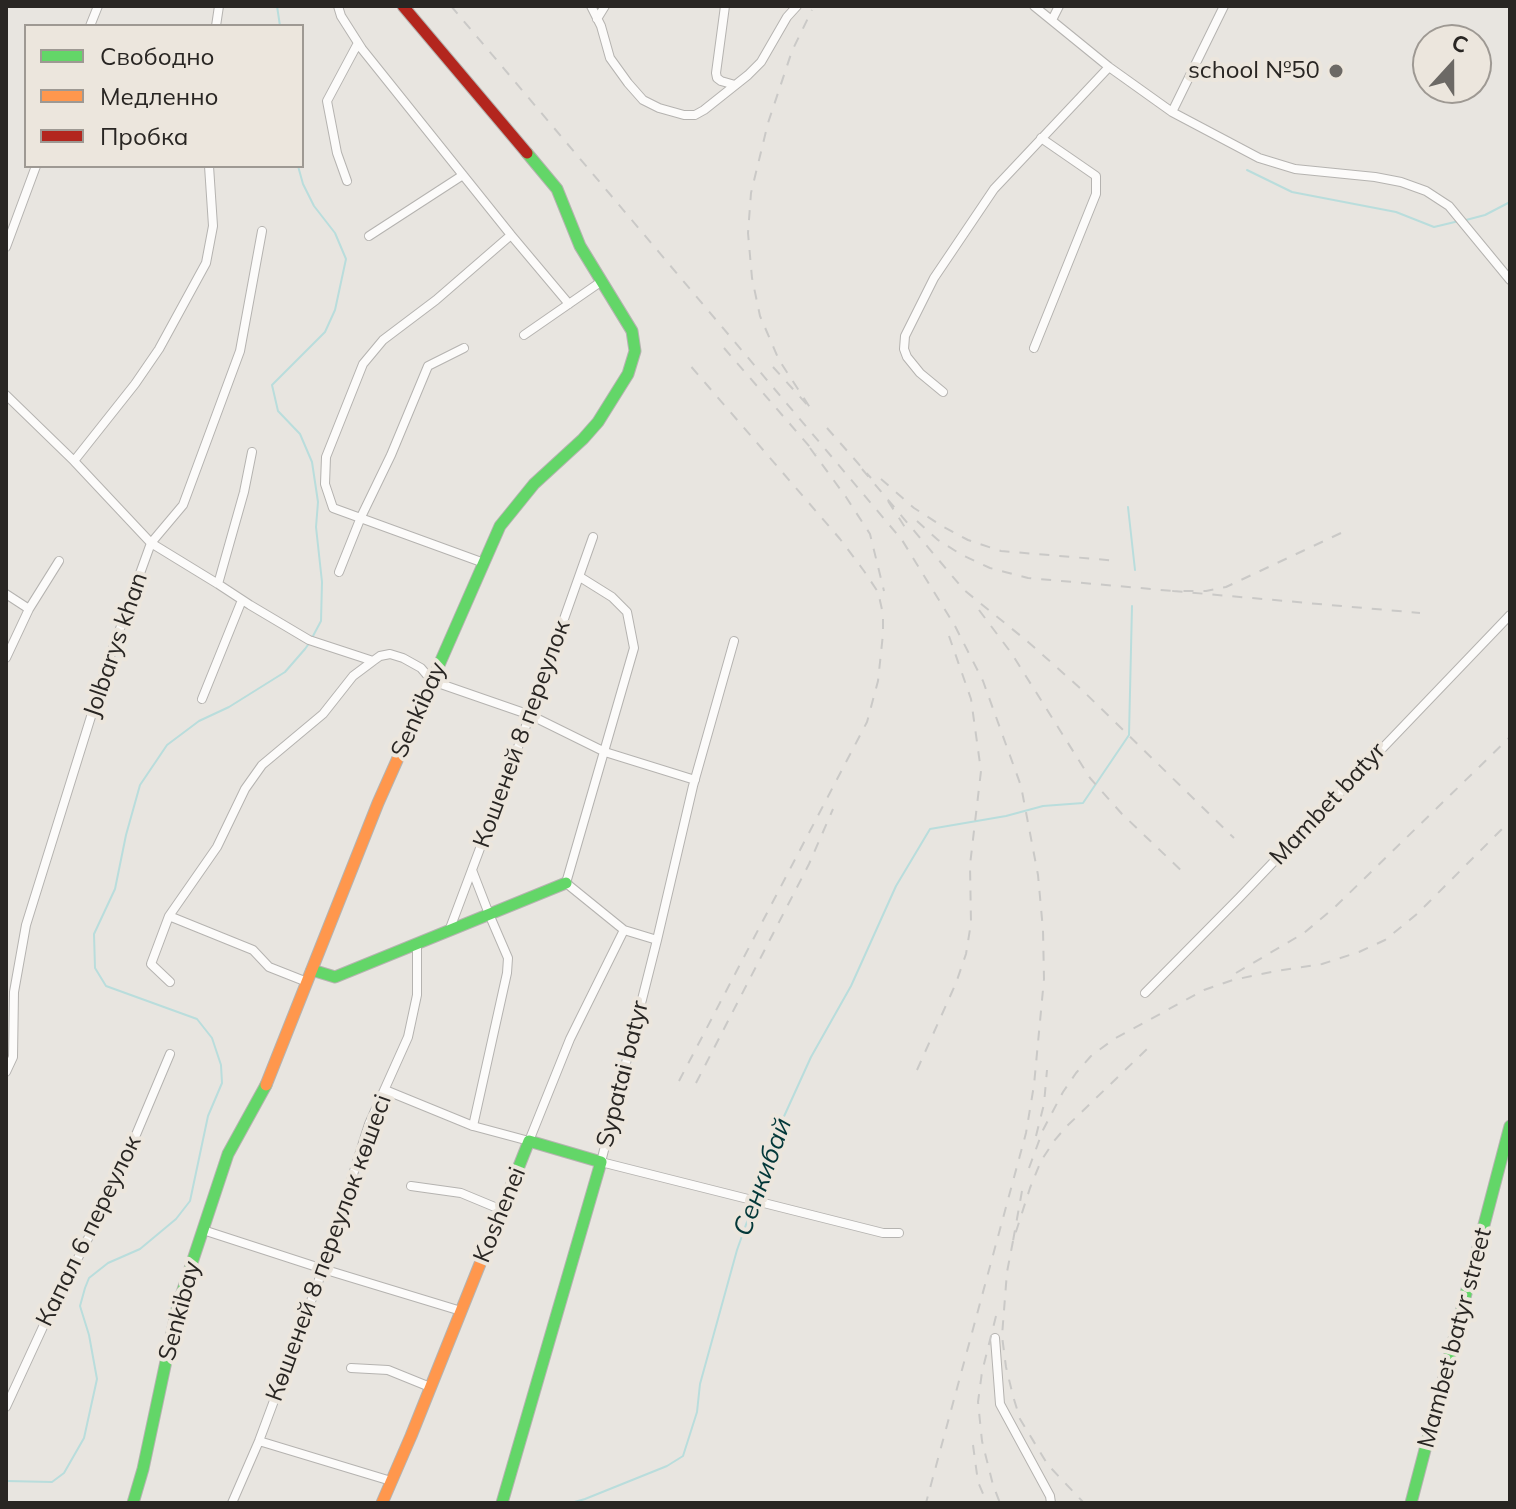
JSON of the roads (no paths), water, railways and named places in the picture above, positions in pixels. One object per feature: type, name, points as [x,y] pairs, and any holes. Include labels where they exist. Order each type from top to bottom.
[{"type":"street","points":[[338,6],[358,43],[569,304]]},
{"type":"street","name":"Senkibay","points":[[133,1503],[178,1305],[228,1154],[269,1080],[378,803],[500,526],[534,484],[598,422],[628,374],[635,351],[632,331],[580,246],[557,189],[403,6]]},
{"type":"street","points":[[591,6],[610,58],[628,83],[643,100],[684,115],[695,115],[704,110],[761,62],[787,17],[797,6]]},
{"type":"street","points":[[597,19],[605,6]]},
{"type":"street","points":[[725,6],[716,73],[721,81],[735,85]]},
{"type":"street","points":[[1034,6],[1109,67],[1172,112],[1259,158],[1295,169],[1401,182],[1426,191],[1449,206],[1510,280]]},
{"type":"street","points":[[1052,20],[1059,6]]},
{"type":"street","points":[[1172,112],[1224,6]]},
{"type":"street","points":[[347,181],[337,153],[327,101],[358,43]]},
{"type":"street","points":[[943,392],[920,373],[904,349],[905,336],[934,278],[994,189],[1109,67]]},
{"type":"street","points":[[1034,348],[1096,194],[1096,176],[1041,138]]},
{"type":"street","points":[[6,247],[35,168]]},
{"type":"street","points":[[74,461],[135,384],[206,263],[213,226],[209,168]]},
{"type":"street","points":[[369,236],[463,175]]},
{"type":"street","name":"Jolbarys khan","points":[[6,1072],[13,1057],[14,992],[26,925],[108,662],[151,543],[183,505],[240,351],[262,231]]},
{"type":"street","points":[[484,563],[333,508],[325,484],[326,457],[363,364],[383,340],[436,300],[511,235]]},
{"type":"street","points":[[524,335],[602,281]]},
{"type":"street","points":[[339,572],[428,366],[464,348]]},
{"type":"street","points":[[6,395],[151,543],[309,640],[373,661]]},
{"type":"street","points":[[218,584],[252,452]]},
{"type":"street","name":"Кошеней 8 переулок","points":[[449,931],[593,537]]},
{"type":"street","points":[[6,658],[29,609],[59,561]]},
{"type":"street","points":[[566,883],[634,648],[627,612],[612,597],[580,577]]},
{"type":"street","points":[[6,594],[29,609]]},
{"type":"street","points":[[202,699],[242,600]]},
{"type":"street","name":"Mambet batyr","points":[[1145,993],[1510,615]]},
{"type":"street","name":"Sypatai batyr","points":[[502,1503],[601,1162],[695,780],[734,641]]},
{"type":"street","points":[[170,982],[151,964],[169,916],[217,847],[245,789],[262,765],[323,714],[353,676],[380,656],[390,654],[403,658],[421,668],[432,681],[530,715],[605,752],[695,780]]},
{"type":"street","points":[[472,869],[508,958],[473,1126]]},
{"type":"street","points":[[312,970],[335,977],[566,883]]},
{"type":"street","points":[[566,883],[624,930],[657,940]]},
{"type":"street","points":[[169,916],[253,950],[269,967],[307,982]]},
{"type":"street","name":"Koshenei","points":[[382,1503],[570,1039],[624,930]]},
{"type":"street","name":"Көшеней 8 переулок көшесі","points":[[232,1503],[259,1441],[323,1269],[369,1124],[408,1037],[417,995],[417,943]]},
{"type":"street","name":"Капал 6 переулок","points":[[6,1407],[48,1316],[111,1194],[170,1054]]},
{"type":"street","points":[[385,1090],[473,1126],[601,1162],[883,1233],[899,1233]]},
{"type":"street","name":"Mambet batyr street","points":[[1411,1503],[1510,1126]]},
{"type":"street","points":[[411,1186],[461,1193],[502,1210]]},
{"type":"street","points":[[203,1230],[461,1311]]},
{"type":"street","points":[[995,1338],[1000,1404],[1051,1503]]},
{"type":"street","points":[[351,1368],[388,1370],[430,1387]]},
{"type":"street","points":[[259,1441],[391,1481]]},
{"type":"waterway","points":[[277,6],[280,24]]},
{"type":"waterway","points":[[299,168],[314,206],[335,233],[346,259],[335,310],[325,332],[272,385],[278,411],[300,434],[312,462],[318,502],[316,527],[322,582],[321,621],[313,636]]},
{"type":"waterway","points":[[1247,170],[1292,192],[1396,212],[1434,227],[1459,221]]},
{"type":"waterway","points":[[1466,220],[1485,215],[1510,202]]},
{"type":"waterway","points":[[1128,507],[1135,570]]},
{"type":"waterway","name":"Сенкибай","points":[[755,1199],[781,1123],[811,1057],[851,986],[896,886],[930,829],[1006,816],[1043,806],[1083,803],[1129,735],[1132,606]]},
{"type":"waterway","points":[[6,1481],[52,1482],[64,1473],[84,1438],[97,1379],[80,1306],[85,1288],[89,1278],[108,1263],[140,1249],[176,1219],[190,1201],[208,1116],[222,1083],[221,1065],[212,1038],[197,1019],[106,986],[95,968],[94,934],[115,889],[140,785],[167,745],[199,721],[229,707],[285,672],[310,642]]},
{"type":"waterway","name":"Сенкибай","points":[[571,1503],[667,1466],[683,1456],[737,1250],[753,1205]]},
{"type":"railway","points":[[451,6],[902,540],[955,626],[983,681],[1021,786],[1038,875],[1043,930],[1044,979],[1034,1085],[1026,1133],[926,1503]]},
{"type":"railway","points":[[773,367],[811,409],[779,360],[760,316],[752,278],[748,233],[751,193],[768,123],[792,51],[812,10]]},
{"type":"railway","points":[[724,348],[816,454]]},
{"type":"railway","points":[[679,1081],[867,722],[878,681],[883,634],[878,592],[864,571],[688,363]]},
{"type":"railway","points":[[827,428],[871,478]]},
{"type":"railway","points":[[810,448],[870,534],[884,591]]},
{"type":"railway","points":[[862,469],[964,590],[1080,688],[1234,838]]},
{"type":"railway","points":[[881,479],[914,508],[968,540],[1001,551],[1119,561]]},
{"type":"railway","points":[[888,501],[908,532]]},
{"type":"railway","points":[[917,521],[938,540],[990,568],[1028,578],[1173,591]]},
{"type":"railway","points":[[1341,533],[1226,587],[1206,591],[1173,591],[1420,613]]},
{"type":"railway","points":[[979,610],[1012,654],[1090,778],[1122,814],[1187,876]]},
{"type":"railway","points":[[917,1070],[956,983],[966,954],[971,923],[970,865],[981,771],[971,699],[949,636]]},
{"type":"railway","points":[[1236,973],[1304,933],[1335,907],[1510,737]]},
{"type":"railway","points":[[696,1083],[809,864],[833,809]]},
{"type":"railway","points":[[1029,1168],[1043,1130],[1063,1092],[1091,1056],[1114,1039],[1204,990],[1233,980],[1322,964],[1385,940],[1417,914],[1510,821]]},
{"type":"railway","points":[[1022,1191],[1013,1241],[1041,1161],[1054,1141],[1148,1048]]},
{"type":"railway","points":[[1036,1136],[1044,1104],[1047,1070]]},
{"type":"railway","points":[[1013,1241],[1002,1336],[1013,1396],[1020,1419],[1048,1465],[1084,1503]]},
{"type":"railway","points":[[996,1316],[978,1402],[982,1441],[1000,1503]]},
{"type":"railway","points":[[973,1445],[978,1482],[987,1503]]},
{"type":"place","name":"school №50","points":[[1336,71]]}]
